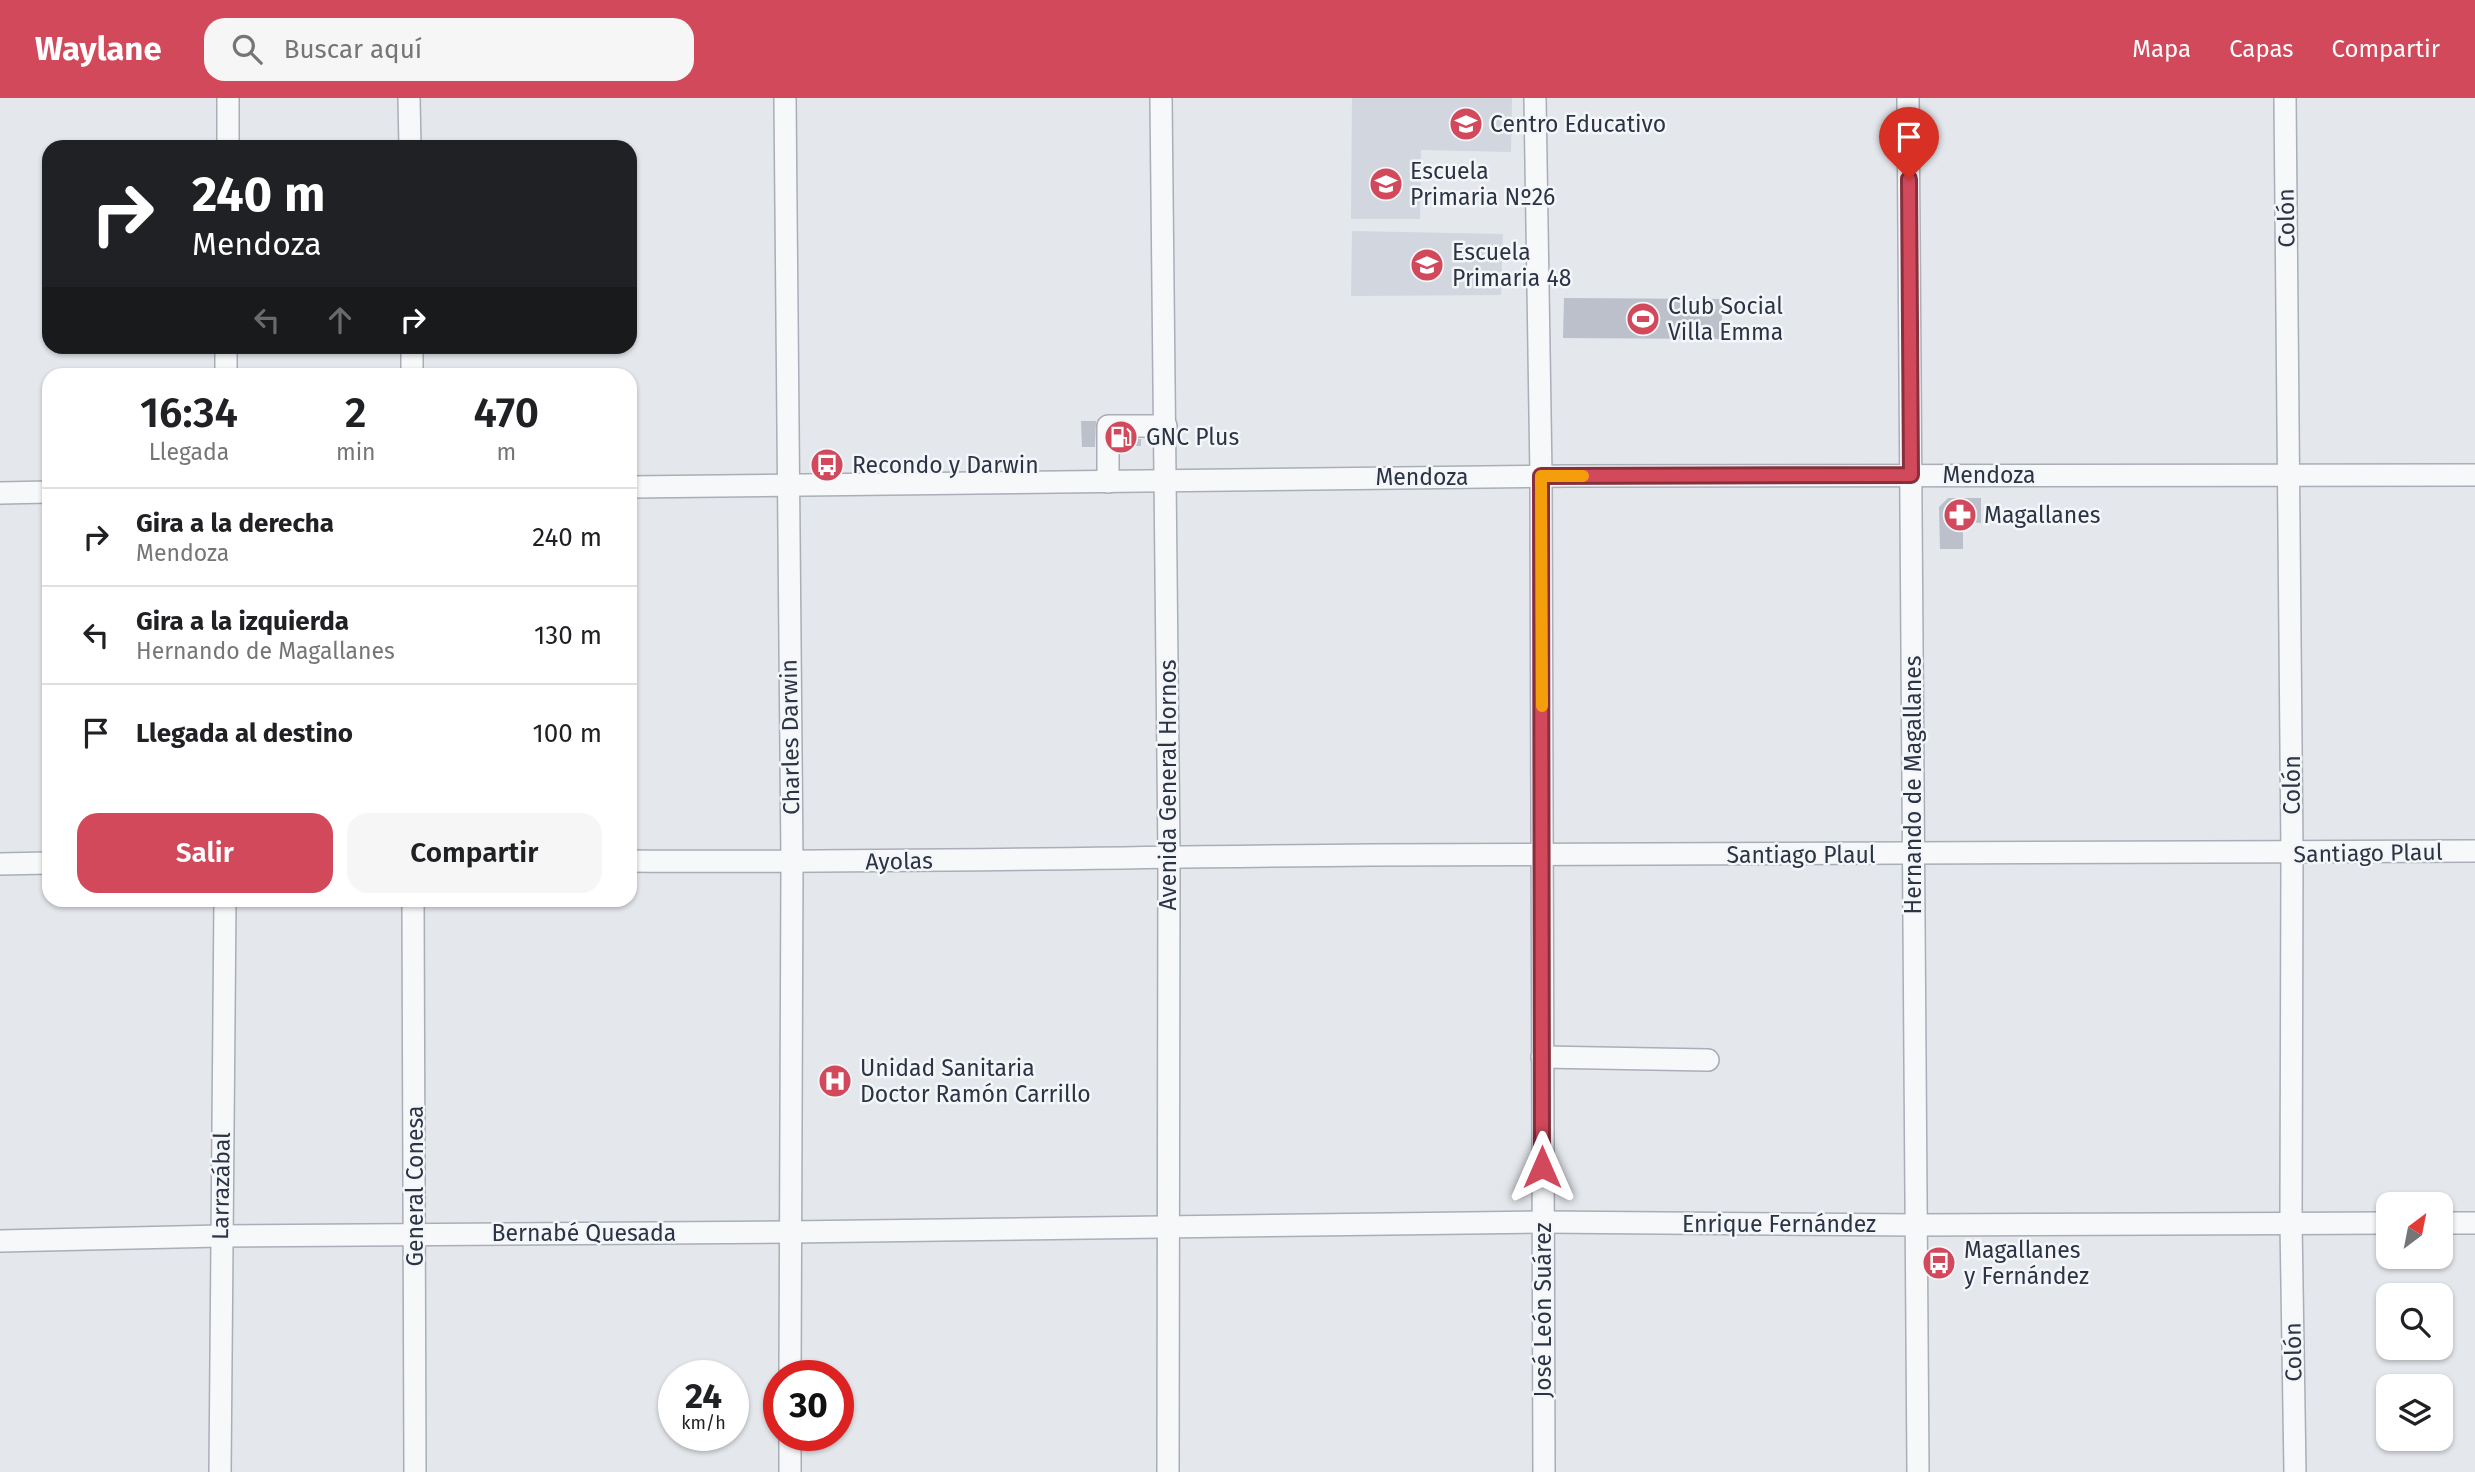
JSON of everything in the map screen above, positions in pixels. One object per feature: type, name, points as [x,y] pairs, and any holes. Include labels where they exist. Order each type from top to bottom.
[{"type":"street","points":[[228,98],[228,140]]},
{"type":"street","points":[[409,98],[410,140]]},
{"type":"street","name":"Charles Darwin","points":[[785,98],[792,862],[790,1360]]},
{"type":"street","name":"Avenida General Hornos","points":[[1161,98],[1169,856],[1168,1472]]},
{"type":"street","name":"José León Suárez","points":[[1535,98],[1541,476],[1544,1472]]},
{"type":"street","name":"Hernando de Magallanes","points":[[1908,98],[1918,1472]]},
{"type":"street","name":"Colón","points":[[2285,98],[2290,476],[2291,1223],[2295,1472]]},
{"type":"street","points":[[1108,482],[1108,426],[1166,426]]},
{"type":"street","name":"Mendoza","points":[[637,487],[1541,476],[2475,475]]},
{"type":"street","points":[[0,492],[42,492]]},
{"type":"street","name":"Santiago Plaul","points":[[1169,856],[2475,852]]},
{"type":"street","name":"Ayolas","points":[[637,861],[792,862],[1169,856]]},
{"type":"street","points":[[0,864],[42,863]]},
{"type":"street","name":"Larrazábal","points":[[219,1472],[225,907]]},
{"type":"street","name":"General Conesa","points":[[413,907],[415,1472]]},
{"type":"street","points":[[1542,1057],[1708,1060]]},
{"type":"street","name":"Enrique Fernández","points":[[1169,1226],[1542,1222],[1917,1225],[2376,1223]]},
{"type":"street","points":[[2454,1223],[2475,1223]]},
{"type":"street","name":"Bernabé Quesada","points":[[0,1241],[220,1236],[1169,1226]]},
{"type":"street","points":[[790,1451],[790,1472]]},
{"type":"shaded area","name":"Escuela Primaria Nº26","points":[[1352,98],[1512,98],[1511,152],[1421,150],[1420,219],[1351,219]]},
{"type":"shaded area","name":"Escuela Primaria 48","points":[[1352,231],[1503,234],[1501,295],[1351,296]]},
{"type":"building","name":"Club Social Villa Emma","points":[[1564,298],[1722,299],[1722,339],[1563,338]]},
{"type":"building","points":[[1081,421],[1096,421],[1095,447],[1082,447]]},
{"type":"building","points":[[1121,439],[1141,439],[1141,446],[1121,446]]},
{"type":"building","name":"Magallanes","points":[[1948,498],[1981,498],[1981,523],[1963,522],[1963,549],[1940,549],[1939,507]]},
{"type":"slow traffic","points":[[1542,706],[1541,476],[1583,476]]},
{"type":"place","name":"Centro Educativo","points":[[1466,124]]},
{"type":"place","name":"Escuela Primaria Nº26","points":[[1386,184]]},
{"type":"place","name":"Escuela Primaria 48","points":[[1427,265]]},
{"type":"place","name":"Club Social Villa Emma","points":[[1643,319]]},
{"type":"place","name":"GNC Plus","points":[[1121,437]]},
{"type":"place","name":"Recondo y Darwin","points":[[827,465]]},
{"type":"place","name":"Magallanes","points":[[1960,515]]},
{"type":"place","name":"Unidad Sanitaria Doctor Ramón Carrillo","points":[[835,1081]]},
{"type":"place","name":"Magallanes y Fernández","points":[[1939,1263]]},
{"type":"route","points":[[1542,1167],[1541,476],[1911,475],[1909,179]]}]
